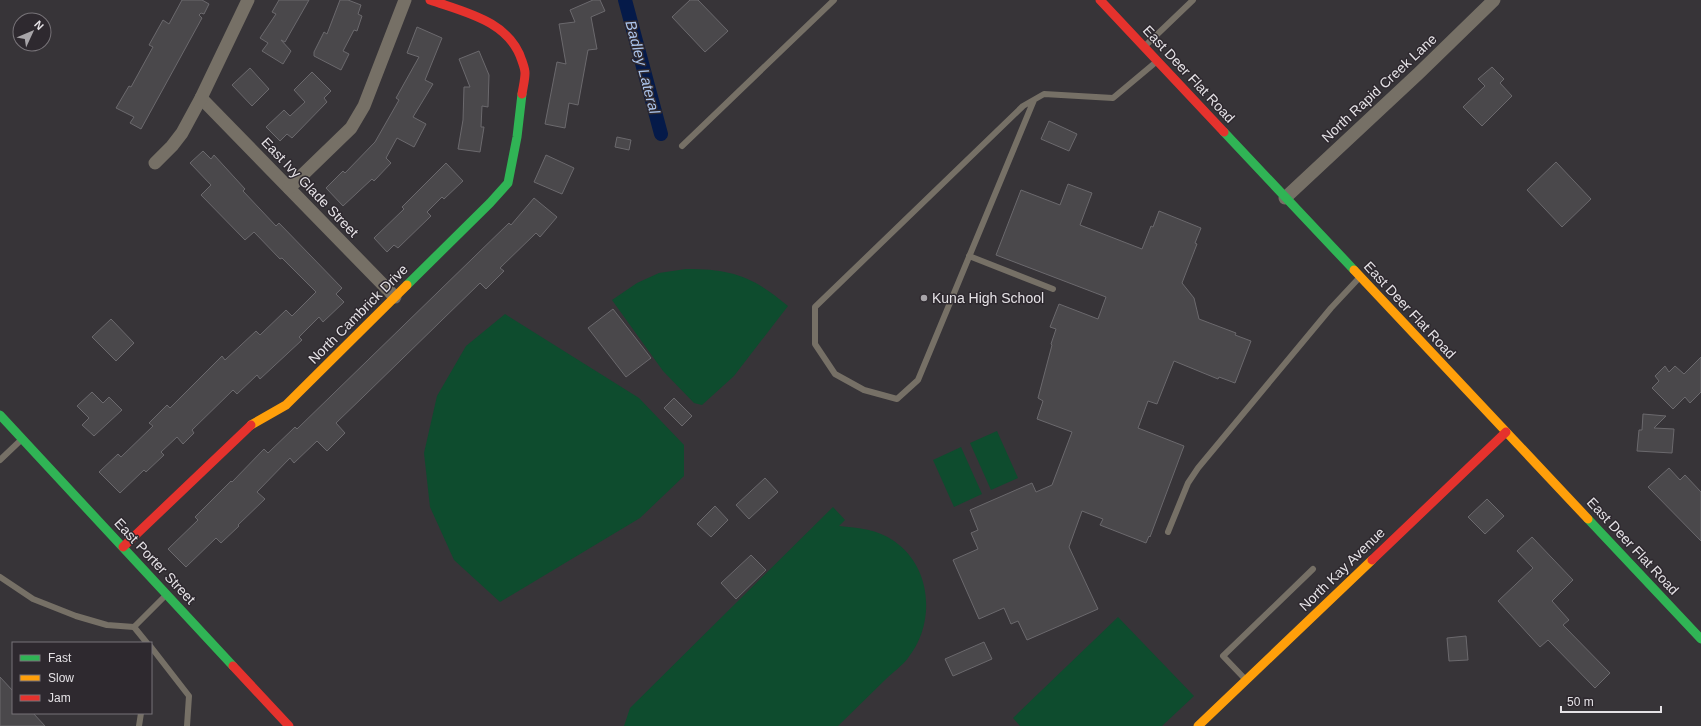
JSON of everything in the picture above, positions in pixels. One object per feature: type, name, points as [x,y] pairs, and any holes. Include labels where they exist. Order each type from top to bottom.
[{"type":"street","points":[[156,163],[182,133],[201,98],[248,0]]},
{"type":"street","points":[[289,188],[351,128],[364,106],[405,0]]},
{"type":"street","name":"North Cambrick Drive","points":[[123,547],[252,424],[286,405],[490,203],[508,183],[519,128],[525,72],[519,51],[512,41],[500,29],[484,19],[430,0]]},
{"type":"street","name":"East Deer Flat Road","points":[[1100,0],[1701,639]]},
{"type":"street","name":"North Rapid Creek Lane","points":[[1285,198],[1419,73],[1494,0]]},
{"type":"street","name":"East Ivy Glade Street","points":[[201,98],[395,297]]},
{"type":"street","name":"East Porter Street","points":[[0,415],[289,726]]},
{"type":"street","name":"North Kay Avenue","points":[[1198,726],[1506,432]]},
{"type":"lane","points":[[682,146],[834,0]]},
{"type":"lane","points":[[1144,47],[1193,0]]},
{"type":"lane","points":[[1034,100],[918,380],[897,399],[864,390],[835,374],[815,344],[815,307],[1023,106],[1044,94],[1113,98],[1157,61]]},
{"type":"lane","points":[[969,256],[1053,289]]},
{"type":"lane","points":[[1168,532],[1188,482],[1198,468],[1331,308],[1360,277]]},
{"type":"lane","points":[[0,460],[23,439]]},
{"type":"lane","points":[[1246,680],[1223,656],[1313,569]]},
{"type":"lane","points":[[0,577],[33,599],[76,616],[107,625],[134,627],[146,642]]},
{"type":"lane","points":[[134,627],[167,595]]},
{"type":"lane","points":[[152,649],[189,696],[187,726]]},
{"type":"lane","points":[[139,726],[140,714]]},
{"type":"green space","points":[[686,269],[702,269],[741,276],[763,288],[788,306],[734,376],[702,405],[694,403],[663,371],[612,300],[637,283],[659,273]]},
{"type":"green space","points":[[505,314],[639,398],[684,445],[684,476],[640,518],[500,602],[454,560],[430,507],[424,453],[437,396],[466,346]]},
{"type":"green space","points":[[997,431],[1018,478],[991,490],[970,443]]},
{"type":"green space","points":[[961,447],[982,494],[954,507],[933,460]]},
{"type":"green space","points":[[833,507],[845,520],[839,526],[868,530],[881,534],[894,541],[907,552],[916,565],[923,580],[926,596],[926,612],[923,629],[917,644],[903,664],[838,726],[624,726],[630,708]]},
{"type":"green space","points":[[1118,617],[1194,696],[1162,726],[1020,726],[1013,718]]},
{"type":"building","points":[[182,0],[202,0],[209,4],[204,14],[201,13],[199,15],[202,18],[141,129],[130,123],[134,117],[116,108],[129,86],[131,87],[153,47],[149,45],[163,20],[169,24]]},
{"type":"building","points":[[279,0],[309,0],[285,42],[281,40],[291,51],[283,64],[262,51],[268,43],[260,38],[276,14],[272,12]]},
{"type":"building","points":[[340,0],[348,0],[361,5],[358,14],[362,16],[357,31],[354,30],[343,51],[349,54],[341,70],[314,56],[314,52],[324,32],[327,34]]},
{"type":"building","points":[[593,0],[600,0],[605,11],[591,17],[597,49],[588,50],[578,105],[569,103],[565,128],[545,124],[557,62],[566,64],[559,24],[575,22],[570,10]]},
{"type":"building","points":[[690,0],[698,0],[728,31],[705,52],[672,17]]},
{"type":"building","points":[[417,27],[442,38],[425,80],[433,84],[413,117],[426,124],[414,147],[397,138],[386,158],[391,163],[374,181],[372,179],[343,206],[326,188],[343,171],[345,173],[375,142],[399,100],[396,98],[419,57],[407,53]]},
{"type":"building","points":[[479,51],[489,75],[488,107],[482,106],[481,127],[484,127],[480,152],[458,149],[463,120],[464,87],[470,87],[459,59]]},
{"type":"building","points":[[1492,67],[1504,79],[1500,83],[1512,96],[1482,126],[1463,107],[1485,86],[1478,79]]},
{"type":"building","points":[[250,68],[269,89],[252,106],[232,85]]},
{"type":"building","points":[[312,72],[331,91],[324,98],[327,102],[292,138],[287,134],[280,141],[266,127],[284,110],[290,116],[305,102],[294,90]]},
{"type":"building","points":[[1049,121],[1077,134],[1069,151],[1041,139]]},
{"type":"building","points":[[617,137],[631,140],[629,150],[615,147]]},
{"type":"building","points":[[203,151],[211,159],[214,155],[245,189],[243,191],[276,226],[279,223],[342,288],[336,294],[344,302],[323,322],[319,317],[299,337],[302,340],[260,379],[257,375],[237,394],[233,390],[192,430],[194,433],[183,444],[177,437],[161,452],[164,455],[146,472],[144,470],[120,493],[99,472],[118,454],[121,457],[153,426],[149,423],[167,405],[170,408],[222,356],[225,360],[256,331],[260,335],[286,310],[292,316],[316,292],[282,258],[280,259],[254,232],[245,240],[201,195],[211,185],[190,163]]},
{"type":"building","points":[[546,155],[574,168],[562,194],[534,182]]},
{"type":"building","points":[[1556,162],[1591,199],[1562,227],[1527,190]]},
{"type":"building","points":[[446,163],[463,181],[444,199],[442,197],[427,212],[431,216],[398,248],[394,245],[387,252],[374,238],[404,209],[402,207]]},
{"type":"building","points":[[1068,184],[1092,193],[1080,225],[1142,249],[1159,211],[1201,228],[1195,243],[1197,244],[1182,283],[1194,298],[1199,319],[1236,333],[1235,335],[1251,341],[1235,383],[1219,377],[1218,379],[1174,361],[1157,404],[1148,401],[1138,428],[1184,446],[1150,537],[1149,536],[1146,543],[1100,525],[1103,519],[1082,511],[1069,547],[1098,609],[1027,640],[1018,621],[1011,624],[1004,608],[979,619],[953,560],[978,549],[971,533],[978,530],[970,510],[1032,483],[1036,492],[1052,485],[1072,432],[1037,419],[1043,401],[1038,398],[1056,329],[1050,327],[1059,304],[1098,319],[1106,297],[996,255],[1021,190],[1060,205]]},
{"type":"building","points":[[534,198],[557,217],[540,237],[536,233],[500,268],[504,271],[486,289],[480,283],[336,423],[345,433],[327,451],[317,441],[294,463],[290,458],[257,492],[265,499],[221,543],[216,538],[186,567],[168,549],[198,520],[195,517],[264,449],[268,453],[295,427],[297,429],[509,223],[511,225]]},
{"type":"building","points":[[613,309],[651,358],[626,377],[588,328]]},
{"type":"building","points":[[111,319],[134,343],[116,361],[92,337]]},
{"type":"building","points":[[1701,357],[1701,392],[1690,403],[1685,397],[1673,409],[1652,388],[1659,381],[1655,376],[1665,366],[1669,372],[1675,366],[1684,374]]},
{"type":"building","points":[[92,392],[103,403],[109,397],[122,410],[94,436],[82,425],[89,418],[77,406]]},
{"type":"building","points":[[674,398],[692,416],[682,426],[664,408]]},
{"type":"building","points":[[1643,414],[1666,416],[1654,428],[1674,429],[1672,453],[1637,451],[1639,430],[1642,430]]},
{"type":"building","points":[[1669,468],[1680,480],[1685,475],[1701,492],[1701,541],[1648,487]]},
{"type":"building","points":[[765,478],[778,492],[749,519],[736,505]]},
{"type":"building","points":[[1487,499],[1504,516],[1485,534],[1468,517]]},
{"type":"building","points":[[715,506],[728,520],[711,537],[697,524]]},
{"type":"building","points":[[1532,537],[1573,580],[1552,601],[1569,620],[1563,625],[1610,673],[1595,688],[1548,640],[1540,647],[1498,601],[1533,568],[1517,551]]},
{"type":"building","points":[[751,555],[766,570],[736,599],[721,583]]},
{"type":"building","points":[[1466,636],[1468,660],[1449,661],[1447,638]]},
{"type":"building","points":[[984,642],[992,659],[953,676],[945,659]]},
{"type":"building","points":[[0,677],[12,690],[12,714],[34,714],[45,726],[0,726]]},
{"type":"waterway","name":"Badley Lateral","points":[[625,0],[661,134]]},
{"type":"traffic: fast","points":[[407,285],[490,203],[508,183],[517,137],[522,94]]},
{"type":"traffic: fast","points":[[1224,132],[1354,270]]},
{"type":"traffic: fast","points":[[0,415],[233,666]]},
{"type":"traffic: fast","points":[[1588,519],[1701,639]]},
{"type":"traffic: slow","points":[[1354,270],[1588,519]]},
{"type":"traffic: slow","points":[[251,425],[286,405],[407,285]]},
{"type":"traffic: slow","points":[[1198,726],[1372,560]]},
{"type":"traffic: jam","points":[[430,0],[484,20],[497,27],[507,36],[516,47],[525,71],[522,94]]},
{"type":"traffic: jam","points":[[1100,0],[1224,132]]},
{"type":"traffic: jam","points":[[123,547],[251,425]]},
{"type":"traffic: jam","points":[[1372,560],[1506,432]]},
{"type":"traffic: jam","points":[[233,666],[289,726]]},
{"type":"place","name":"Kuna High School","points":[[924,298]]}]
